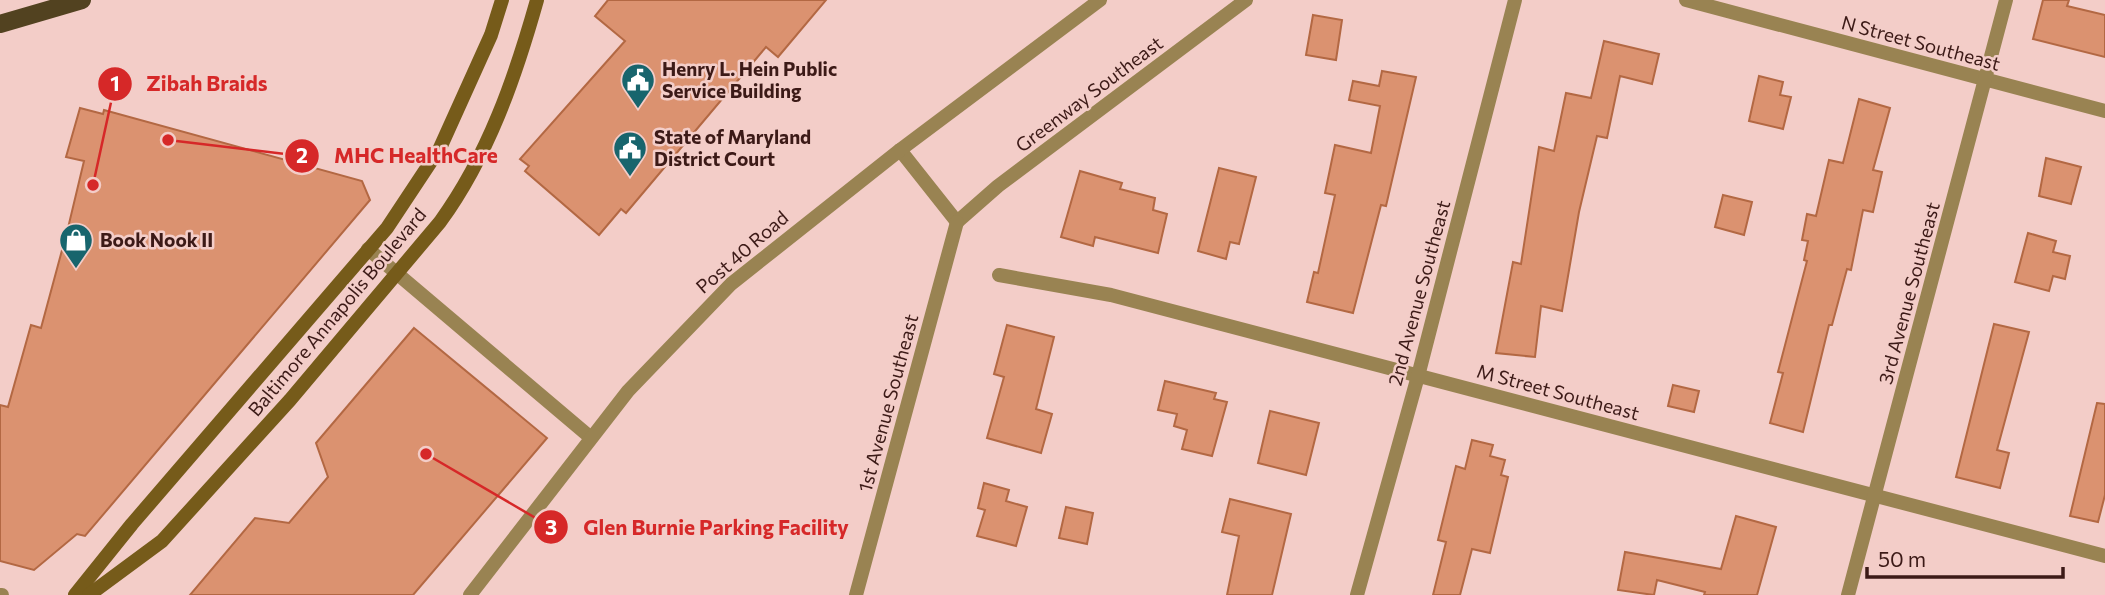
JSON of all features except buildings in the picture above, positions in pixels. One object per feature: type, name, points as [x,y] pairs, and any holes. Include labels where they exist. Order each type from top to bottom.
[{"type":"main road","points":[[0,24],[82,0]]},
{"type":"main road","name":"Baltimore Annapolis Boulevard","points":[[75,595],[132,524],[387,228],[440,148],[491,35],[502,0]]},
{"type":"main road","name":"Baltimore Annapolis Boulevard","points":[[89,595],[162,541],[290,400],[445,215],[474,170],[502,105],[537,0]]},
{"type":"street","name":"Post 40 Road","points":[[470,595],[590,437],[668,346],[731,284],[900,150],[1100,0]]},
{"type":"street","name":"Greenway Southeast","points":[[957,222],[998,186],[1246,0]]},
{"type":"street","name":"2nd Avenue Southeast","points":[[1357,595],[1418,376],[1515,0]]},
{"type":"street","name":"N Street Southeast","points":[[1686,0],[2105,111]]},
{"type":"street","name":"3rd Avenue Southeast","points":[[1848,595],[2006,0]]},
{"type":"street","points":[[900,150],[957,222]]},
{"type":"street","name":"1st Avenue Southeast","points":[[856,595],[957,222]]},
{"type":"street","points":[[368,250],[399,273],[590,437]]},
{"type":"street","name":"M Street Southeast","points":[[999,275],[1111,295],[2105,556]]},
{"type":"place","name":"Henry L. Hein Public Service Building","points":[[638,110]]},
{"type":"place","name":"MHC HealthCare","points":[[168,140]]},
{"type":"place","name":"State of Maryland District Court","points":[[630,178]]},
{"type":"place","name":"Zibah Braids","points":[[93,185]]},
{"type":"place","name":"Book Nook II","points":[[76,270]]},
{"type":"place","name":"Glen Burnie Parking Facility","points":[[426,454]]}]
